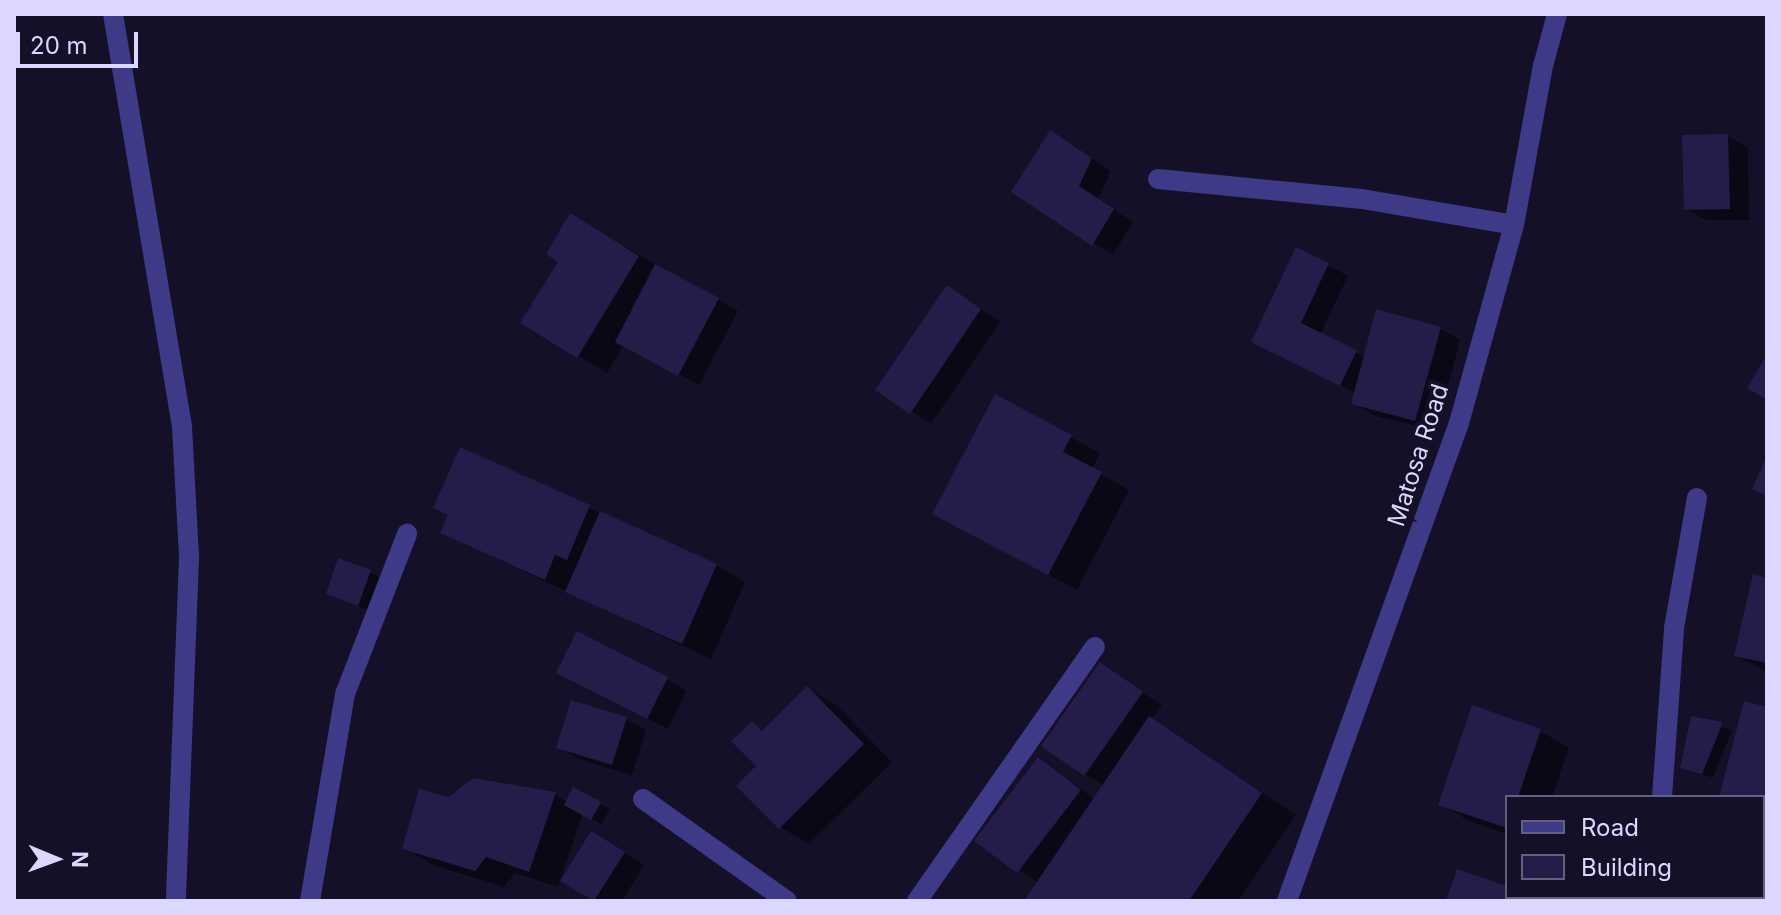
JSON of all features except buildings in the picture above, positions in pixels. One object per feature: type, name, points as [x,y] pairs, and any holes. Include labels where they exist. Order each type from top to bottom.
[{"type":"street","points":[[113,14],[182,427],[189,558],[176,901]]},
{"type":"street","name":"Matosa Road","points":[[1287,901],[1459,423],[1514,225],[1543,66],[1557,14]]},
{"type":"street","points":[[1158,179],[1362,199],[1514,225]]},
{"type":"street","points":[[1662,795],[1674,628],[1697,498]]},
{"type":"street","points":[[310,901],[345,694],[407,534]]},
{"type":"street","points":[[917,901],[1095,647]]},
{"type":"street","points":[[643,799],[787,901]]}]
